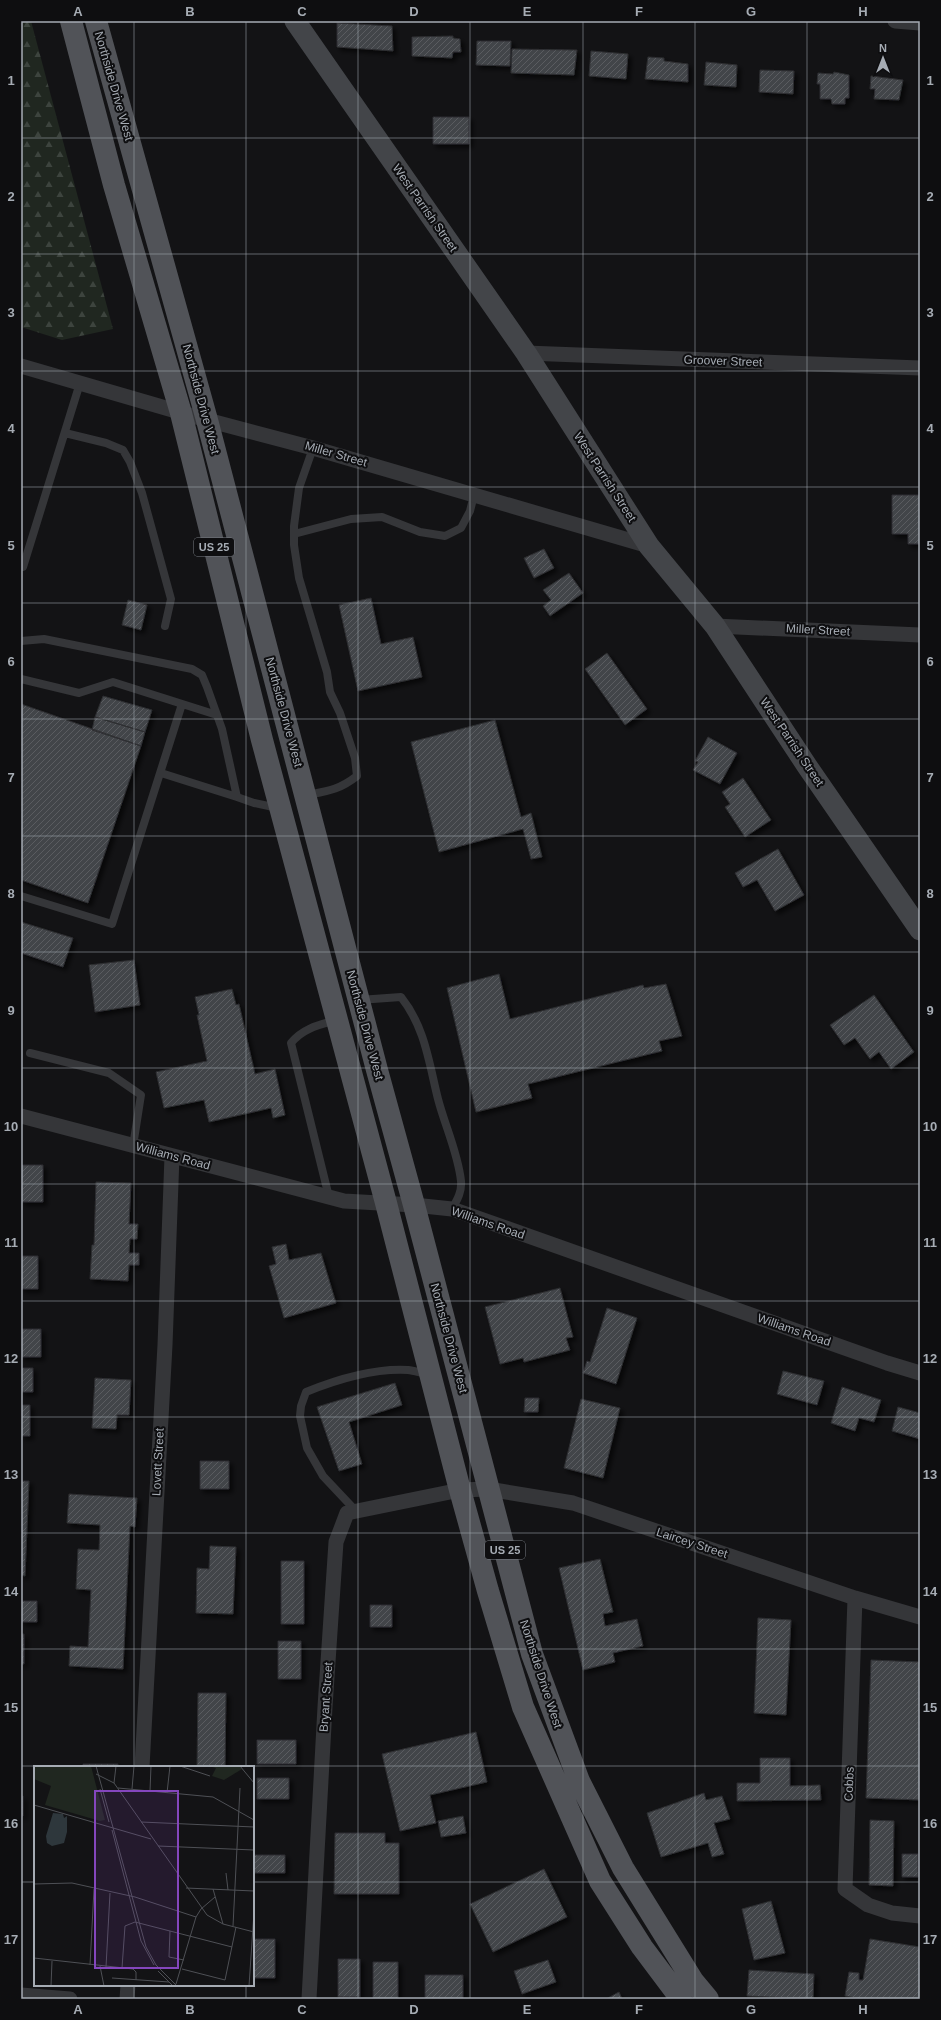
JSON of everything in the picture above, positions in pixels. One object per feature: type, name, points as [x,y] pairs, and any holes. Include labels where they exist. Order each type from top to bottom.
[{"type":"main road","name":"Northside Drive West","points":[[71,21],[114,186],[181,413],[280,808],[386,1203],[460,1490],[488,1591],[523,1707],[600,1881],[642,1947],[681,1999]]},
{"type":"main road","name":"Northside Drive West","points":[[96,21],[207,420],[532,1654],[579,1781],[623,1868],[693,1981],[708,1999]]},
{"type":"street","name":"West Parrish Street","points":[[295,21],[526,353],[650,546],[715,626],[807,766],[920,930]]},
{"type":"street","points":[[895,21],[920,23]]},
{"type":"street","name":"Groover Street","points":[[526,353],[920,368]]},
{"type":"street","name":"Miller Street","points":[[21,366],[181,413],[314,448],[650,546]]},
{"type":"street","name":"Miller Street","points":[[715,626],[920,635]]},
{"type":"street","name":"Williams Road","points":[[21,1116],[344,1201],[452,1209],[887,1363],[920,1372]]},
{"type":"street","name":"Lovett Street","points":[[142,1766],[165,1346],[172,1156]]},
{"type":"street","name":"Laircey Street","points":[[460,1490],[488,1489],[572,1503],[855,1598],[920,1617]]},
{"type":"street","points":[[355,1510],[460,1490]]},
{"type":"street","name":"Bryant Street","points":[[310,1999],[325,1707],[336,1542],[347,1513],[355,1510]]},
{"type":"street","name":"Cobbs","points":[[855,1598],[845,1889],[868,1905],[892,1913],[920,1916]]},
{"type":"street","points":[[127,1999],[128,1986]]},
{"type":"street","points":[[21,1995],[70,1999]]},
{"type":"lane","points":[[23,567],[80,383]]},
{"type":"lane","points":[[65,433],[106,443],[123,450],[130,462],[142,493],[171,599],[165,626]]},
{"type":"lane","points":[[306,795],[333,791],[344,786],[357,776],[355,758],[340,713],[330,692],[327,672],[299,578],[294,534],[299,488],[314,448]]},
{"type":"lane","points":[[294,534],[351,519],[382,518],[420,532],[444,536],[461,528],[470,511],[474,495]]},
{"type":"lane","points":[[21,641],[44,639],[192,669],[202,675],[222,729],[237,796]]},
{"type":"lane","points":[[21,679],[79,693],[113,682],[217,715]]},
{"type":"lane","points":[[21,896],[112,924],[182,704]]},
{"type":"lane","points":[[161,773],[237,796],[254,803],[280,808]]},
{"type":"lane","points":[[359,1000],[401,997],[410,1008],[421,1032],[438,1099],[453,1147],[461,1182],[459,1198],[452,1209]]},
{"type":"lane","points":[[329,1197],[291,1043],[297,1035],[309,1028],[337,1020]]},
{"type":"lane","points":[[30,1053],[109,1073],[141,1095],[133,1146]]},
{"type":"lane","points":[[355,1510],[323,1476],[307,1448],[300,1416],[301,1406],[306,1392],[323,1385],[367,1372],[408,1370],[430,1374]]},
{"type":"green space","points":[[21,21],[31,21],[113,329],[62,340],[21,327]]},
{"type":"building","points":[[337,23],[392,26],[393,51],[337,47]]},
{"type":"building","points":[[453,36],[453,38],[460,39],[461,52],[453,52],[452,58],[412,56],[412,37]]},
{"type":"building","points":[[477,41],[511,41],[510,66],[476,65]]},
{"type":"building","points":[[512,49],[577,50],[574,75],[511,73]]},
{"type":"building","points":[[591,51],[628,54],[626,79],[589,76]]},
{"type":"building","points":[[648,57],[664,58],[664,61],[688,64],[688,82],[645,79]]},
{"type":"building","points":[[706,62],[737,65],[736,87],[704,85]]},
{"type":"building","points":[[760,70],[794,71],[793,94],[759,92]]},
{"type":"building","points":[[834,72],[849,75],[849,98],[845,98],[845,104],[832,104],[831,99],[820,99],[820,84],[817,84],[818,73],[833,74]]},
{"type":"building","points":[[871,76],[903,80],[899,100],[874,99],[875,89],[870,89]]},
{"type":"building","points":[[433,117],[469,117],[469,144],[433,144]]},
{"type":"building","points":[[892,495],[920,495],[920,544],[908,544],[908,534],[892,534]]},
{"type":"building","points":[[544,549],[554,568],[534,578],[524,558]]},
{"type":"building","points":[[569,573],[583,593],[550,616],[543,606],[551,600],[543,590]]},
{"type":"building","points":[[371,598],[381,644],[413,637],[422,677],[358,691],[339,605]]},
{"type":"building","points":[[128,600],[147,605],[141,630],[122,625]]},
{"type":"building","points":[[607,653],[647,709],[625,725],[585,669]]},
{"type":"building","points":[[103,696],[152,710],[145,732],[95,717]]},
{"type":"building","points":[[21,704],[141,746],[88,903],[21,880]]},
{"type":"building","points":[[95,717],[145,732],[141,746],[92,730]]},
{"type":"building","points":[[495,720],[521,817],[531,813],[542,857],[531,859],[523,829],[439,852],[411,742]]},
{"type":"building","points":[[708,737],[737,753],[720,784],[693,770],[698,762],[695,761]]},
{"type":"building","points":[[743,778],[771,820],[745,837],[725,807],[730,804],[722,792]]},
{"type":"building","points":[[778,849],[804,895],[775,911],[757,880],[743,887],[735,873]]},
{"type":"building","points":[[21,922],[73,938],[63,967],[21,953]]},
{"type":"building","points":[[134,960],[140,1005],[95,1012],[89,965]]},
{"type":"building","points":[[499,974],[510,1019],[643,985],[644,988],[666,984],[682,1036],[659,1041],[662,1051],[528,1084],[532,1098],[476,1112],[447,988]]},
{"type":"building","points":[[232,989],[236,1005],[239,1004],[255,1074],[275,1069],[285,1115],[273,1118],[271,1108],[209,1122],[204,1100],[164,1108],[156,1072],[207,1061],[197,1015],[199,1015],[195,997]]},
{"type":"building","points":[[874,995],[914,1052],[891,1069],[879,1052],[870,1059],[855,1038],[844,1045],[830,1025]]},
{"type":"building","points":[[21,1165],[43,1165],[43,1202],[21,1202]]},
{"type":"building","points":[[96,1182],[131,1183],[129,1224],[138,1224],[137,1239],[130,1239],[129,1253],[139,1253],[139,1265],[129,1265],[128,1281],[90,1279],[92,1245],[94,1245]]},
{"type":"building","points":[[286,1244],[289,1260],[321,1253],[336,1303],[284,1318],[269,1266],[276,1264],[272,1247]]},
{"type":"building","points":[[21,1256],[38,1256],[38,1289],[21,1289]]},
{"type":"building","points":[[560,1288],[573,1337],[566,1338],[570,1350],[524,1362],[523,1358],[500,1364],[485,1307]]},
{"type":"building","points":[[607,1308],[637,1318],[616,1384],[583,1373],[587,1361],[590,1362]]},
{"type":"building","points":[[21,1329],[41,1329],[41,1357],[21,1357]]},
{"type":"building","points":[[21,1368],[33,1368],[33,1392],[21,1392]]},
{"type":"building","points":[[783,1371],[824,1381],[817,1405],[777,1394]]},
{"type":"building","points":[[95,1378],[131,1380],[129,1415],[117,1415],[116,1429],[92,1428]]},
{"type":"building","points":[[395,1383],[402,1405],[349,1422],[362,1464],[339,1471],[317,1407]]},
{"type":"building","points":[[842,1387],[881,1400],[874,1422],[859,1418],[855,1431],[831,1423]]},
{"type":"building","points":[[525,1398],[539,1398],[538,1412],[524,1412]]},
{"type":"building","points":[[581,1399],[620,1408],[603,1478],[564,1468]]},
{"type":"building","points":[[21,1405],[30,1405],[30,1436],[21,1436]]},
{"type":"building","points":[[898,1407],[920,1413],[920,1439],[892,1431]]},
{"type":"building","points":[[200,1461],[229,1461],[229,1489],[200,1489]]},
{"type":"building","points":[[21,1481],[29,1481],[25,1576],[21,1575]]},
{"type":"building","points":[[69,1494],[137,1498],[135,1527],[130,1526],[123,1669],[69,1666],[70,1646],[88,1647],[91,1590],[76,1589],[78,1549],[99,1550],[100,1525],[67,1523]]},
{"type":"building","points":[[210,1546],[236,1547],[233,1614],[196,1613],[197,1568],[209,1569]]},
{"type":"building","points":[[600,1559],[613,1612],[603,1614],[605,1626],[637,1619],[643,1646],[613,1653],[615,1662],[583,1670],[559,1568]]},
{"type":"building","points":[[281,1561],[304,1561],[304,1624],[281,1624]]},
{"type":"building","points":[[21,1601],[37,1601],[37,1622],[21,1622]]},
{"type":"building","points":[[370,1605],[392,1605],[392,1627],[370,1627]]},
{"type":"building","points":[[758,1618],[791,1620],[786,1715],[754,1713]]},
{"type":"building","points":[[21,1634],[24,1634],[24,1664],[21,1664]]},
{"type":"building","points":[[278,1641],[301,1641],[301,1679],[278,1679]]},
{"type":"building","points":[[871,1660],[920,1662],[920,1800],[866,1798]]},
{"type":"building","points":[[198,1693],[226,1693],[225,1766],[197,1766]]},
{"type":"building","points":[[476,1732],[487,1782],[430,1795],[436,1823],[400,1831],[382,1754]]},
{"type":"building","points":[[257,1740],[296,1740],[296,1764],[257,1764]]},
{"type":"building","points":[[760,1758],[790,1758],[790,1786],[820,1785],[821,1800],[737,1801],[737,1783],[760,1783]]},
{"type":"building","points":[[83,1764],[118,1764],[118,1766],[83,1766]]},
{"type":"building","points":[[257,1778],[289,1778],[289,1799],[257,1799]]},
{"type":"building","points":[[704,1793],[706,1800],[722,1796],[730,1819],[714,1823],[724,1854],[712,1857],[708,1843],[661,1857],[647,1813]]},
{"type":"building","points":[[21,1796],[23,1796],[23,1816],[21,1816]]},
{"type":"building","points":[[463,1816],[466,1833],[441,1837],[438,1821]]},
{"type":"building","points":[[870,1820],[894,1821],[893,1886],[869,1885]]},
{"type":"building","points":[[335,1833],[385,1833],[385,1843],[399,1843],[399,1894],[334,1894]]},
{"type":"building","points":[[902,1854],[918,1854],[918,1877],[902,1877]]},
{"type":"building","points":[[254,1855],[285,1855],[285,1873],[254,1873]]},
{"type":"building","points":[[544,1869],[567,1917],[493,1952],[470,1904]]},
{"type":"building","points":[[771,1901],[785,1953],[754,1960],[742,1909]]},
{"type":"building","points":[[254,1939],[275,1939],[275,1978],[254,1978]]},
{"type":"building","points":[[870,1939],[920,1947],[920,1999],[860,1999],[845,1996],[849,1972],[859,1973],[859,1980],[863,1980]]},
{"type":"building","points":[[338,1959],[360,1959],[360,1997],[338,1997]]},
{"type":"building","points":[[548,1960],[556,1982],[522,1994],[514,1971]]},
{"type":"building","points":[[373,1962],[398,1962],[398,1999],[373,1999]]},
{"type":"building","points":[[749,1970],[814,1974],[813,1999],[747,1996]]},
{"type":"building","points":[[425,1975],[463,1975],[463,1999],[425,1999]]},
{"type":"building","points":[[619,1992],[622,1999],[606,1999]]}]
